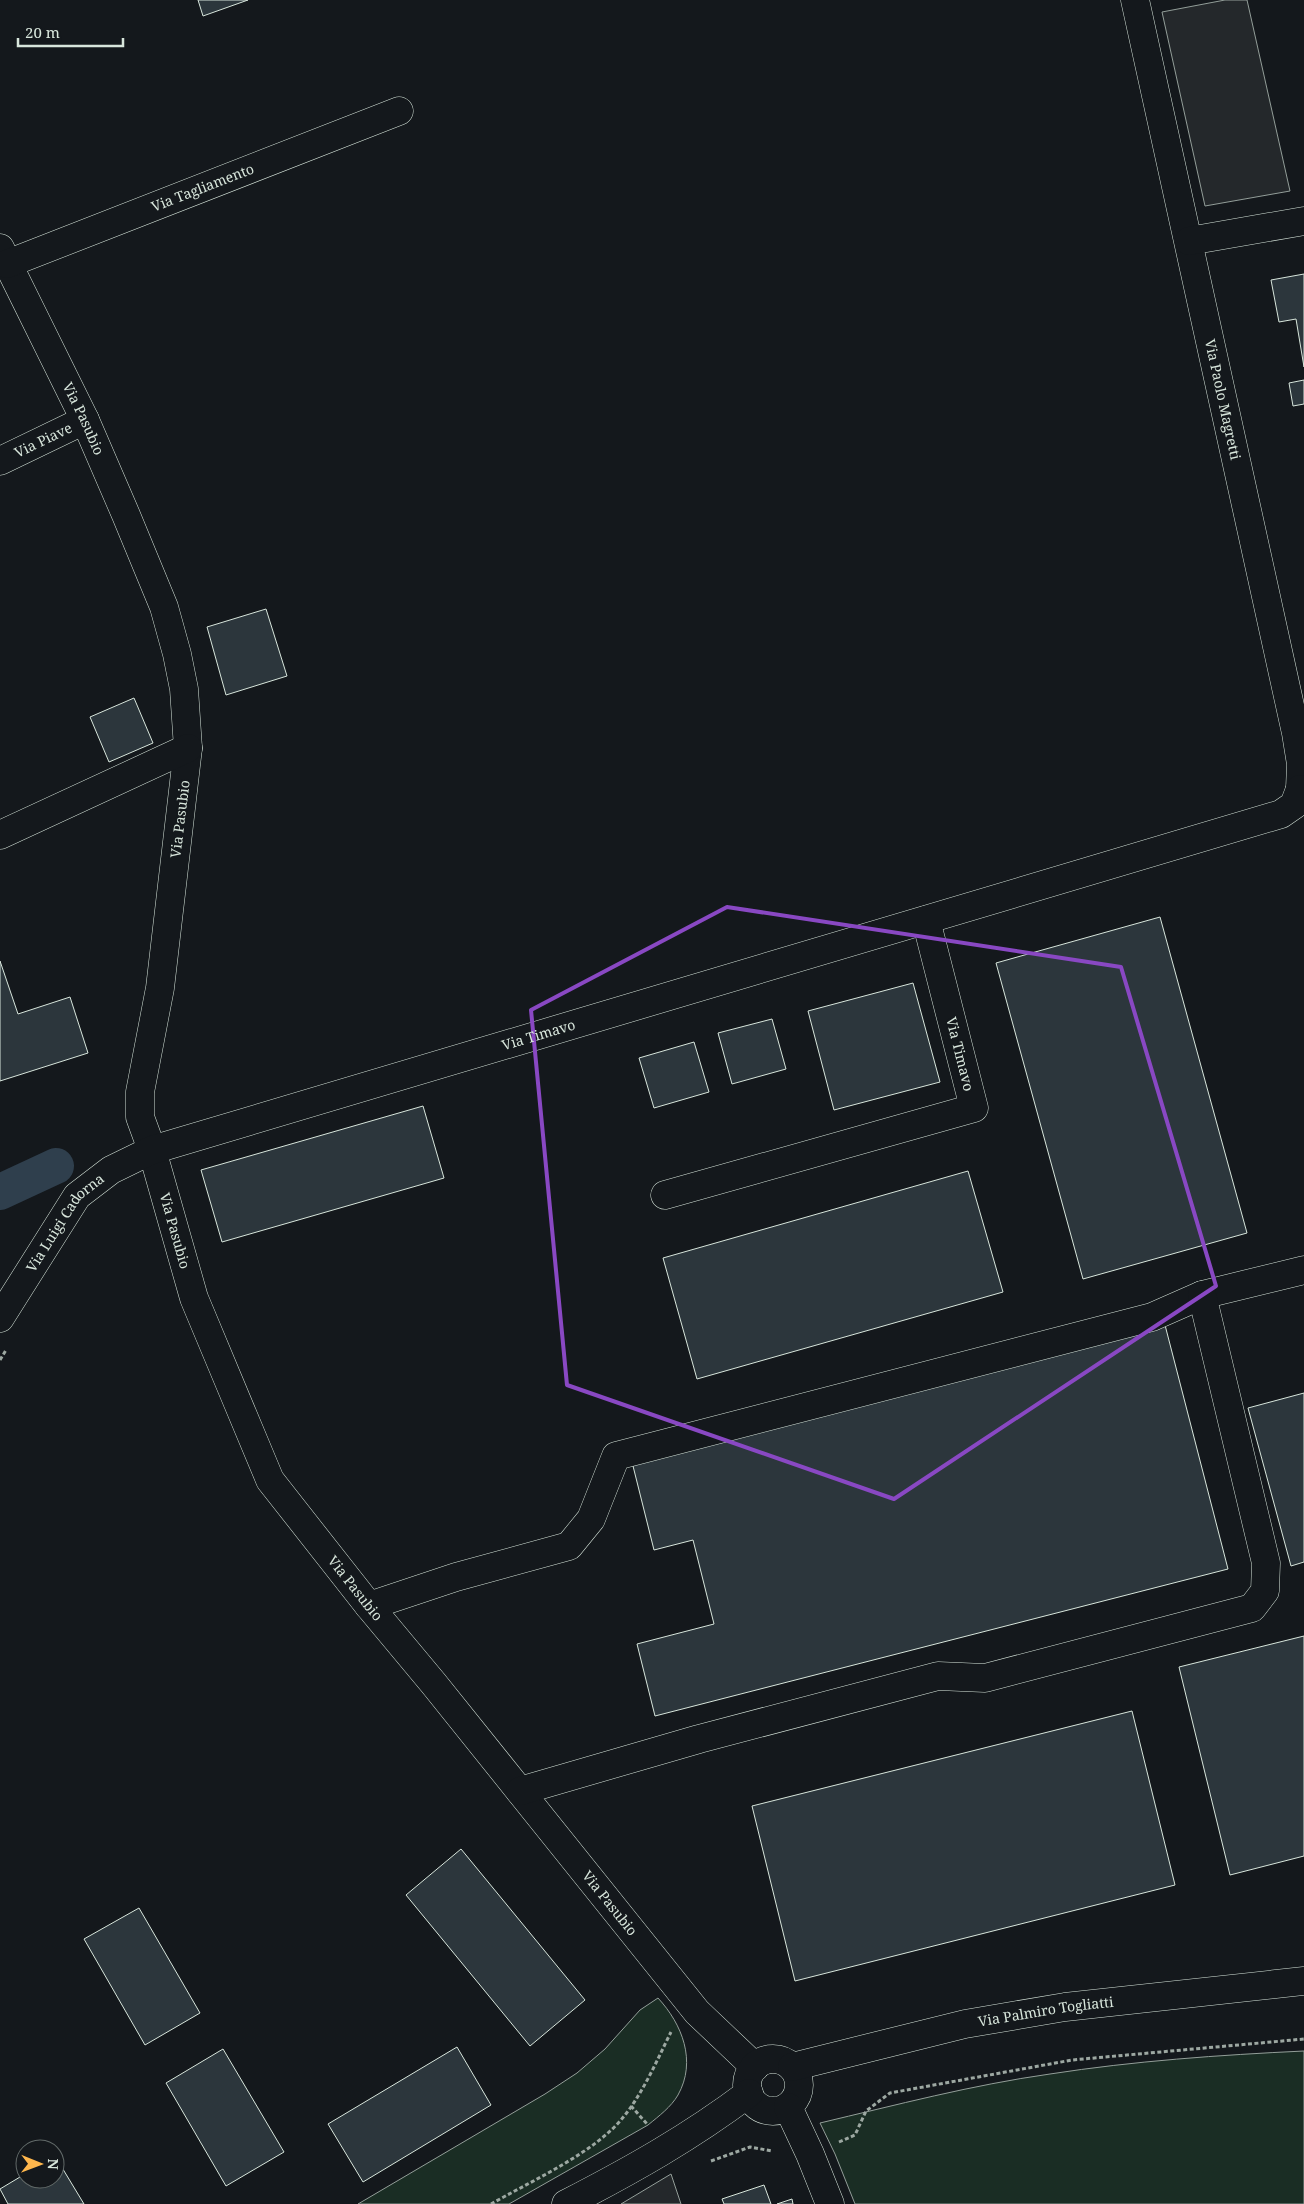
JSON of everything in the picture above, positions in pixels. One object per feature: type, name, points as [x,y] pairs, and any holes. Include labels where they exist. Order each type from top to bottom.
[{"type":"street","name":"Via Paolo Magretti","points":[[1135,0],[1300,732],[1302,794]]},
{"type":"street","name":"Via Tagliamento","points":[[4,256],[399,111]]},
{"type":"street","points":[[1189,241],[1304,221]]},
{"type":"street","name":"Via Pasubio","points":[[4,256],[86,420],[164,607],[184,689],[188,748],[160,988],[140,1092],[140,1117],[152,1150],[194,1298],[270,1480],[369,1606],[697,2012],[754,2089]]},
{"type":"street","name":"Via Piave","points":[[0,461],[86,420]]},
{"type":"street","points":[[0,835],[188,748]]},
{"type":"street","name":"Via Timavo","points":[[152,1150],[1281,814],[1294,805],[1302,794]]},
{"type":"street","name":"Via Timavo","points":[[664,1195],[974,1108],[926,920]]},
{"type":"street","name":"Via Luigi Cadorna","points":[[0,1318],[77,1196],[111,1170],[152,1150]]},
{"type":"street","points":[[369,1606],[456,1577],[569,1546],[591,1519],[616,1456],[1152,1317],[1202,1295],[1304,1270]]},
{"type":"street","points":[[520,1791],[699,1739],[938,1676],[986,1678],[1252,1608],[1265,1592],[1266,1562],[1202,1295]]},
{"type":"street","name":"Via Palmiro Togliatti","points":[[795,2074],[965,2024],[1046,2010],[1304,1981]]},
{"type":"street","name":"Via Palmiro Togliatti","points":[[795,2074],[1067,2025],[1304,2000]]},
{"type":"street","points":[[566,2204],[640,2166],[708,2124],[754,2089],[764,2061],[774,2059],[784,2062],[795,2074],[798,2095],[788,2107],[773,2111],[754,2089]]},
{"type":"street","points":[[788,2107],[810,2154],[830,2204]]},
{"type":"street","points":[[590,2204],[640,2166]]},
{"type":"path","points":[[491,2204],[578,2154],[610,2132],[650,2078],[671,2032],[697,2012]]},
{"type":"path","points":[[631,2106],[686,2169],[750,2147],[771,2150],[786,2164],[855,2135],[866,2111],[890,2093],[1072,2060],[1304,2039]]},
{"type":"highlighted area","points":[[727,907],[1121,967],[1216,1286],[894,1499],[567,1385],[531,1010]]},
{"type":"green space","points":[[658,1998],[667,2008],[680,2031],[686,2056],[686,2069],[684,2082],[678,2095],[648,2125],[509,2204],[358,2204],[545,2094],[577,2073],[605,2049],[640,2010]]},
{"type":"green space","points":[[1304,2051],[1304,2204],[855,2204],[820,2123],[906,2102],[1050,2074],[1113,2065],[1177,2059]]},
{"type":"shaded area","points":[[1225,0],[1247,0],[1290,191],[1205,206],[1162,12]]},
{"type":"shaded area","points":[[671,2174],[681,2204],[621,2204]]},
{"type":"building","points":[[198,0],[248,0],[203,16]]},
{"type":"building","points":[[1304,274],[1304,367],[1296,319],[1279,322],[1271,280]]},
{"type":"building","points":[[1304,380],[1304,404],[1293,406],[1289,383]]},
{"type":"building","points":[[266,609],[287,676],[226,695],[207,627]]},
{"type":"building","points":[[134,698],[153,743],[109,762],[90,717]]},
{"type":"building","points":[[1160,917],[1247,1233],[1083,1279],[996,963]]},
{"type":"building","points":[[0,961],[18,1014],[70,997],[88,1053],[0,1081]]},
{"type":"building","points":[[913,983],[940,1082],[834,1110],[808,1011]]},
{"type":"building","points":[[772,1019],[786,1069],[732,1084],[718,1033]]},
{"type":"building","points":[[694,1042],[709,1092],[654,1108],[639,1058]]},
{"type":"building","points":[[423,1106],[444,1178],[222,1242],[201,1170]]},
{"type":"building","points":[[968,1171],[1003,1292],[697,1379],[663,1258]]},
{"type":"building","points":[[1165,1325],[1228,1569],[655,1716],[637,1644],[714,1624],[693,1540],[654,1550],[632,1462]]},
{"type":"building","points":[[1304,1393],[1304,1562],[1291,1566],[1248,1408]]},
{"type":"building","points":[[1304,1636],[1304,1856],[1230,1875],[1179,1667]]},
{"type":"building","points":[[1132,1711],[1175,1885],[795,1981],[752,1806]]},
{"type":"building","points":[[461,1849],[585,2000],[530,2046],[406,1895]]},
{"type":"building","points":[[139,1908],[200,2013],[145,2045],[84,1939]]},
{"type":"building","points":[[457,2047],[491,2105],[363,2182],[328,2124]]},
{"type":"building","points":[[223,2049],[284,2152],[226,2186],[166,2083]]},
{"type":"building","points":[[65,2173],[84,2204],[8,2204],[0,2189],[15,2180],[15,2189],[65,2189]]},
{"type":"building","points":[[764,2185],[771,2204],[724,2204],[722,2199]]},
{"type":"building","points":[[792,2199],[793,2204],[777,2204]]},
{"type":"waterway","points":[[0,1192],[56,1166]]}]
